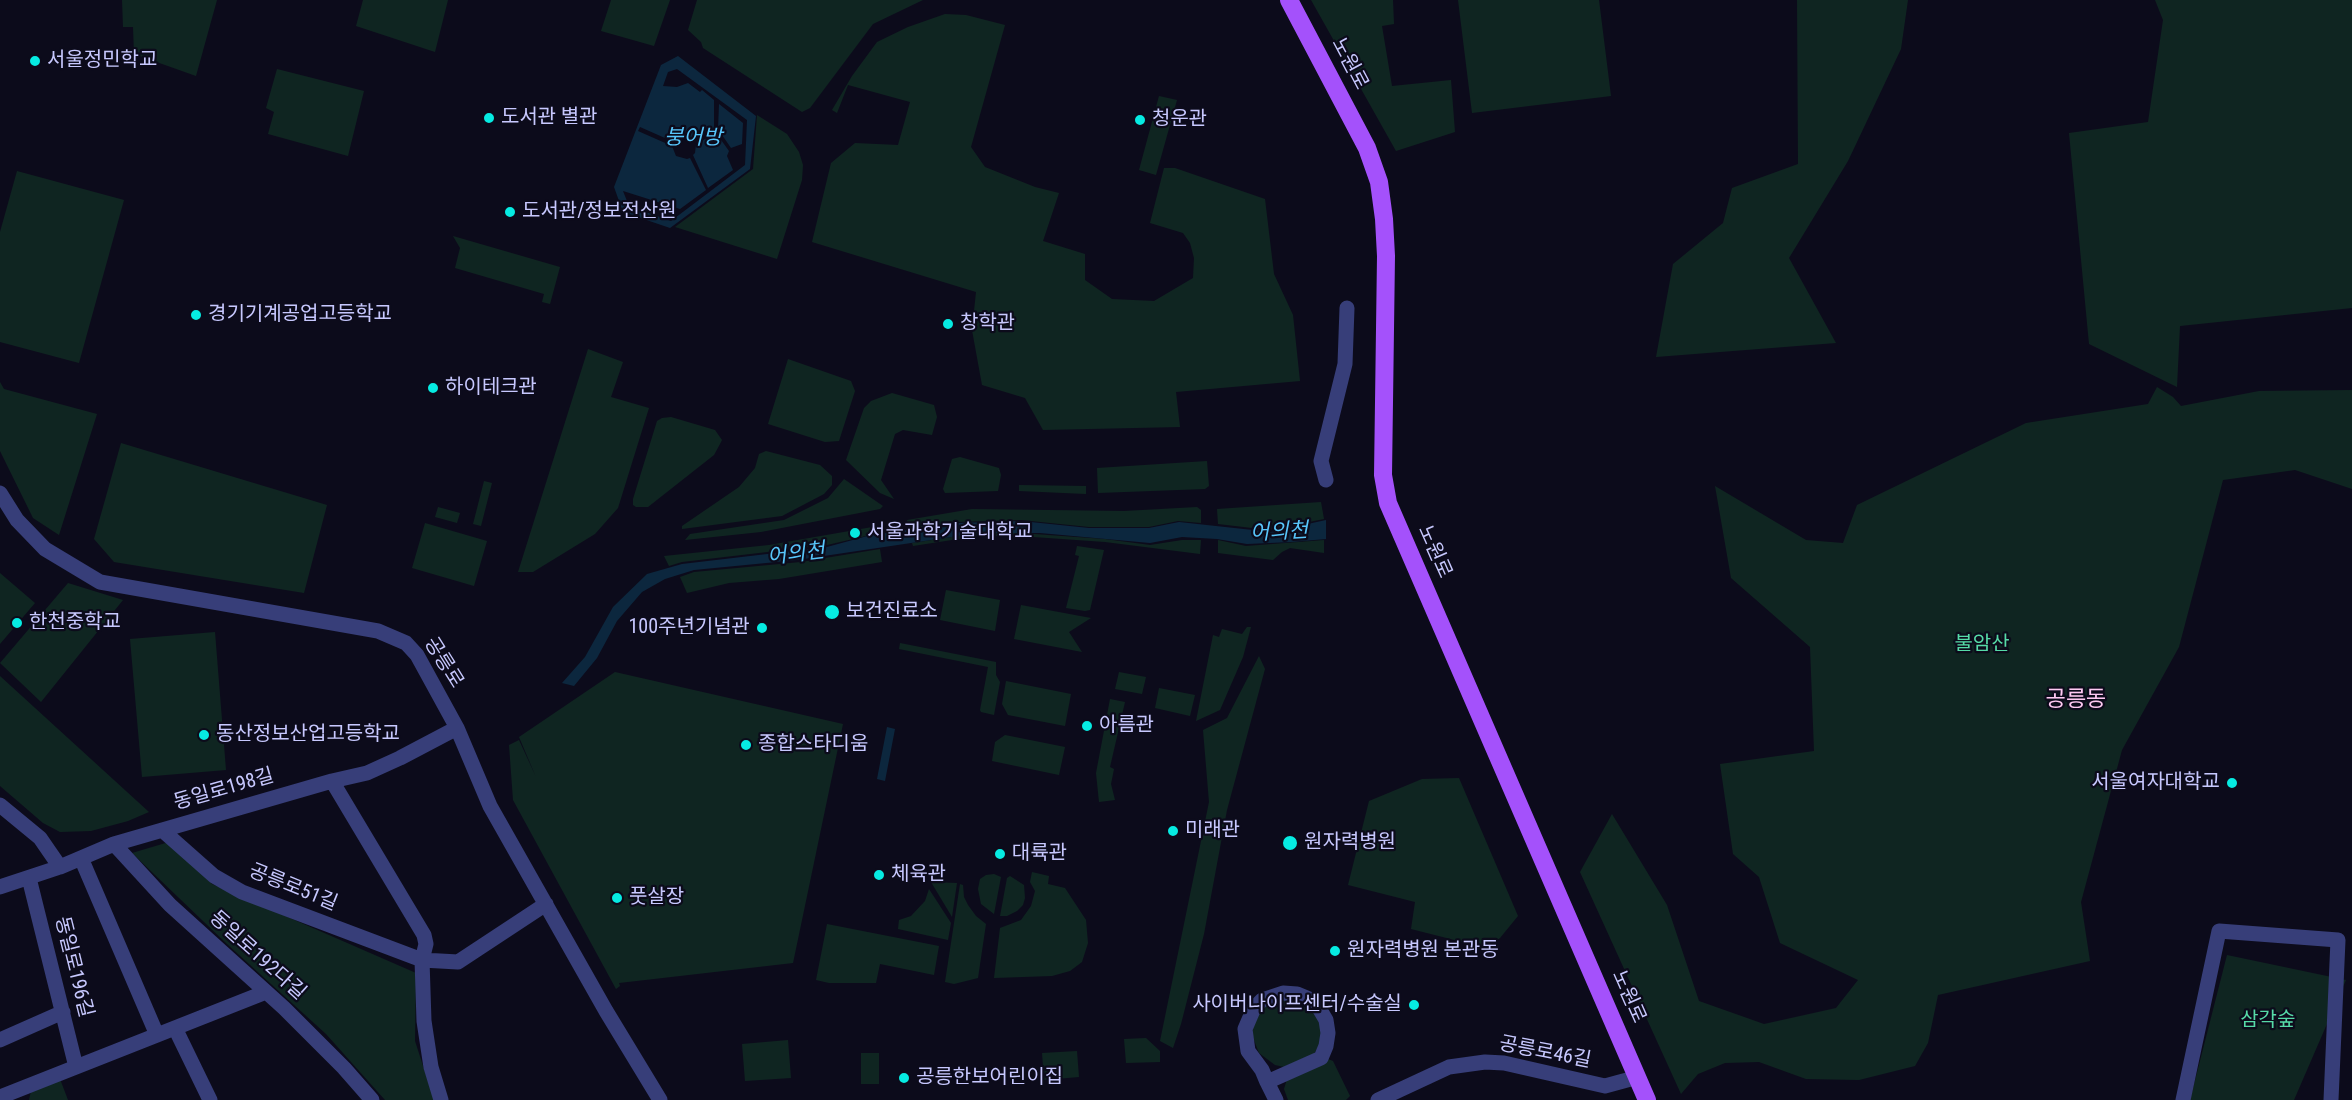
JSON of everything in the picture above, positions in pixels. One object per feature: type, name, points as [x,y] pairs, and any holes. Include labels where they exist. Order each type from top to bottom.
[{"type":"main road","name":"노원로","points":[[1289,0],[1367,148],[1379,182],[1386,256],[1383,475],[1388,503],[1647,1100]]},
{"type":"street","points":[[1326,480],[1321,461],[1345,364],[1347,308]]},
{"type":"street","name":"공릉로","points":[[0,493],[17,520],[45,549],[100,582],[358,627],[378,631],[401,640],[417,655],[457,728],[490,806],[660,1100]]},
{"type":"street","name":"동일로198길","points":[[0,887],[60,867],[114,844],[367,773],[457,728]]},
{"type":"street","points":[[332,781],[424,935],[426,944],[422,960],[424,1021],[431,1067],[441,1100]]},
{"type":"street","points":[[0,805],[39,837],[60,867]]},
{"type":"street","name":"공릉로51길","points":[[162,830],[214,876],[242,892],[422,960],[458,962],[546,904]]},
{"type":"street","name":"동일로192다길","points":[[114,844],[170,905],[313,1036],[372,1100]]},
{"type":"street","points":[[81,858],[157,1035]]},
{"type":"street","name":"동일로196길","points":[[29,878],[76,1067]]},
{"type":"street","points":[[2183,1100],[2219,931],[2338,940],[2331,1100]]},
{"type":"street","points":[[0,1097],[19,1095],[76,1067],[266,992]]},
{"type":"street","points":[[1267,1082],[1321,1058],[1328,1033],[1326,1020],[1319,1008],[1309,999],[1297,994],[1272,995],[1254,1008],[1248,1018],[1245,1040],[1248,1051],[1276,1100]]},
{"type":"street","points":[[0,1040],[63,1012]]},
{"type":"street","points":[[176,1028],[210,1100]]},
{"type":"street","name":"공릉로46길","points":[[1378,1100],[1449,1067],[1485,1062],[1504,1063],[1605,1086],[1638,1077]]},
{"type":"green space","points":[[122,0],[217,0],[196,76],[134,54],[133,27],[123,27]]},
{"type":"green space","points":[[363,0],[448,0],[435,52],[356,26]]},
{"type":"green space","points":[[611,0],[670,0],[654,46],[601,31]]},
{"type":"green space","points":[[697,0],[923,0],[873,24],[810,108],[802,112],[703,48],[701,42],[688,30]]},
{"type":"green space","points":[[1311,0],[1393,0],[1394,24],[1382,26],[1392,86],[1451,80],[1455,132],[1396,151]]},
{"type":"green space","points":[[1458,0],[1599,0],[1611,96],[1472,113]]},
{"type":"green space","points":[[1797,0],[1908,0],[1901,49],[1848,161],[1789,258],[1836,343],[1656,357],[1673,264],[1723,223],[1732,188],[1798,164]]},
{"type":"green space","points":[[2155,0],[2352,0],[2352,308],[2180,326],[2177,387],[2089,344],[2069,133],[2148,122],[2163,20]]},
{"type":"green space","points":[[945,14],[966,15],[1005,25],[971,147],[985,167],[1035,187],[1059,193],[1043,241],[1085,254],[1085,280],[1112,299],[1154,301],[1193,278],[1194,258],[1190,243],[1183,233],[1150,223],[1164,168],[1175,168],[1265,199],[1274,274],[1293,315],[1300,381],[1176,392],[1180,427],[1043,430],[1025,398],[982,385],[972,330],[976,292],[812,242],[831,163],[855,143],[898,145],[910,102],[848,85],[837,113],[832,110],[852,76],[877,42],[908,27]]},
{"type":"green space","points":[[277,69],[364,91],[348,156],[268,134],[274,112],[266,108]]},
{"type":"green space","points":[[1159,96],[1177,100],[1156,175],[1139,170]]},
{"type":"green space","points":[[757,115],[787,134],[799,152],[803,165],[802,180],[777,259],[675,227],[753,169]]},
{"type":"green space","points":[[17,171],[124,200],[79,363],[0,342],[0,232]]},
{"type":"green space","points":[[453,236],[560,267],[550,304],[542,302],[544,294],[455,268],[460,248]]},
{"type":"green space","points":[[588,349],[623,362],[611,397],[649,408],[618,508],[595,534],[533,572],[518,572]]},
{"type":"green space","points":[[788,359],[851,381],[855,391],[839,441],[825,442],[768,424]]},
{"type":"green space","points":[[0,382],[4,389],[97,414],[59,535],[33,518],[0,451]]},
{"type":"green space","name":"불암산","points":[[2157,387],[2173,397],[2181,406],[2259,391],[2352,390],[2352,489],[2295,470],[2223,480],[2179,647],[2122,750],[2081,902],[2090,961],[1938,995],[1928,1043],[1915,1066],[1859,1080],[1806,1079],[1759,1062],[1725,1063],[1698,1074],[1681,1094],[1580,872],[1612,814],[1667,905],[1699,1001],[1764,1024],[1836,1008],[1858,980],[1780,943],[1759,877],[1733,854],[1720,764],[1814,751],[1810,647],[1731,578],[1715,486],[1806,540],[1843,543],[1857,505],[2026,423],[2148,404]]},
{"type":"green space","points":[[892,393],[934,405],[937,417],[932,435],[903,430],[895,434],[881,480],[894,499],[880,493],[846,460],[864,408],[871,401]]},
{"type":"green space","points":[[671,417],[715,430],[722,440],[714,455],[648,507],[636,507],[633,505],[633,499],[657,421]]},
{"type":"green space","points":[[121,443],[327,505],[304,593],[114,562],[94,539]]},
{"type":"green space","points":[[766,451],[820,465],[832,476],[832,485],[824,494],[782,516],[682,529],[682,526],[739,487],[755,468],[759,454]]},
{"type":"green space","points":[[960,457],[999,468],[1001,475],[998,491],[945,493],[943,489],[952,459]]},
{"type":"green space","points":[[1207,461],[1209,486],[1205,489],[1098,493],[1097,468]]},
{"type":"green space","points":[[844,479],[883,506],[880,509],[761,532],[685,540],[690,534],[784,520],[828,498]]},
{"type":"green space","points":[[484,481],[492,483],[481,526],[473,524]]},
{"type":"green space","points":[[1019,485],[1086,486],[1086,494],[1019,491]]},
{"type":"green space","points":[[1321,502],[1324,519],[1269,530],[1218,524],[1217,509]]},
{"type":"green space","points":[[438,507],[460,513],[457,523],[435,517]]},
{"type":"green space","points":[[1197,507],[1201,510],[1201,523],[1178,521],[1149,527],[1089,527],[1021,520],[956,522],[909,530],[907,520],[972,509],[1124,511]]},
{"type":"green space","points":[[425,523],[487,541],[474,586],[412,568]]},
{"type":"green space","points":[[878,526],[879,533],[827,545],[682,562],[669,566],[664,556],[769,545]]},
{"type":"green space","points":[[978,533],[1020,533],[1105,539],[1150,545],[1182,540],[1201,540],[1200,554],[1105,542],[1019,536],[978,536],[913,546],[912,543]]},
{"type":"green space","points":[[1218,540],[1246,546],[1324,540],[1324,553],[1290,548],[1273,560],[1218,553]]},
{"type":"green space","points":[[1077,546],[1104,550],[1090,610],[1085,611],[1066,608],[1079,556],[1075,555]]},
{"type":"green space","points":[[880,549],[882,562],[779,579],[729,583],[687,593],[680,577],[694,572],[801,562]]},
{"type":"green space","points":[[0,573],[35,603],[0,644]]},
{"type":"green space","points":[[68,583],[123,600],[41,702],[0,663]]},
{"type":"green space","points":[[946,590],[1000,600],[995,631],[940,620]]},
{"type":"green space","points":[[1021,605],[1091,618],[1069,632],[1082,652],[1014,639]]},
{"type":"green space","points":[[1247,627],[1251,627],[1243,657],[1220,710],[1196,721],[1213,635],[1219,637],[1222,629],[1242,634]]},
{"type":"green space","points":[[215,632],[226,770],[142,777],[130,639]]},
{"type":"green space","points":[[900,643],[996,662],[996,675],[1000,682],[994,715],[980,710],[988,667],[899,649]]},
{"type":"green space","points":[[1259,656],[1265,669],[1227,810],[1204,934],[1173,1048],[1160,1041],[1209,802],[1203,730],[1227,718]]},
{"type":"green space","points":[[615,672],[843,724],[793,963],[619,983],[620,986],[616,989],[513,800],[509,745],[519,740],[536,777],[519,737]]},
{"type":"green space","points":[[1119,672],[1146,677],[1142,694],[1115,689]]},
{"type":"green space","points":[[0,676],[149,812],[128,821],[91,831],[60,832],[43,823],[0,786]]},
{"type":"green space","points":[[1006,681],[1071,694],[1065,726],[1008,715],[1002,704]]},
{"type":"green space","points":[[1159,688],[1195,695],[1190,716],[1155,708]]},
{"type":"green space","points":[[1110,699],[1125,702],[1110,767],[1114,769],[1111,784],[1115,800],[1099,802],[1096,773]]},
{"type":"green space","points":[[1005,735],[1065,747],[1059,775],[992,761],[995,742]]},
{"type":"green space","points":[[1459,778],[1518,916],[1500,938],[1486,948],[1411,929],[1415,902],[1348,885],[1369,801],[1422,779]]},
{"type":"green space","points":[[169,842],[212,884],[416,973],[415,1041],[434,1100],[385,1100],[326,1034],[132,853]]},
{"type":"green space","points":[[1032,872],[1049,876],[1048,884],[1065,888],[1086,920],[1088,943],[1082,962],[1070,971],[1052,976],[994,978],[1000,928],[1021,920],[1031,906],[1035,891],[1030,882]]},
{"type":"green space","points":[[994,874],[1001,877],[994,914],[981,904],[978,889],[980,879]]},
{"type":"green space","points":[[1010,876],[1024,885],[1025,898],[1023,905],[1017,911],[1007,916],[1000,916],[1007,878]]},
{"type":"green space","points":[[931,882],[957,883],[952,917]]},
{"type":"green space","points":[[960,884],[963,885],[964,897],[968,905],[986,924],[978,978],[954,984],[945,982]]},
{"type":"green space","points":[[929,889],[951,923],[948,940],[898,929],[899,920],[911,916],[925,901]]},
{"type":"green space","points":[[827,924],[939,946],[934,975],[880,964],[876,983],[829,983],[816,980]]},
{"type":"green space","name":"삼각숲","points":[[2227,955],[2346,980],[2294,1100],[2190,1100]]},
{"type":"green space","points":[[1277,999],[1299,999],[1324,1020],[1319,1045],[1314,1054],[1284,1067],[1275,1065],[1259,1053],[1252,1035],[1253,1026],[1261,1009]]},
{"type":"green space","points":[[1146,1038],[1160,1051],[1160,1062],[1126,1063],[1124,1039]]},
{"type":"green space","points":[[788,1040],[791,1078],[745,1081],[742,1044]]},
{"type":"green space","points":[[1077,1051],[1079,1077],[1044,1080],[1042,1053]]},
{"type":"green space","points":[[861,1053],[879,1053],[879,1084],[861,1084]]},
{"type":"green space","points":[[1328,1059],[1333,1061],[1350,1096],[1346,1100],[1288,1100],[1284,1089],[1287,1079]]},
{"type":"green space","points":[[60,1079],[68,1100],[29,1100],[31,1091]]},
{"type":"water","name":"붕어방","points":[[678,56],[756,116],[750,169],[670,228],[623,212],[614,187],[661,65]]},
{"type":"water","name":"어의천","points":[[1326,520],[1326,539],[1291,542],[1247,544],[1182,537],[1150,543],[1040,533],[978,533],[797,560],[694,570],[665,579],[642,592],[617,621],[597,658],[574,686],[562,683],[585,657],[613,607],[647,574],[682,564],[827,547],[871,535],[957,523],[1021,521],[1089,528],[1149,528],[1179,522],[1271,532]]},
{"type":"water","points":[[887,727],[895,729],[885,781],[877,779]]},
{"type":"pier","points":[[677,69],[747,120],[745,165],[671,221],[629,206],[623,191],[680,209],[706,190],[690,158],[676,156],[672,146],[638,131],[640,127],[674,142],[677,136],[688,135],[694,140],[714,129],[714,100],[702,90],[700,92],[688,83],[677,87],[663,86],[668,72]],"holes":[[[719,104],[743,123],[742,144],[731,148],[718,129]],[[716,133],[729,151],[727,156],[733,170],[708,188],[693,155],[696,144]]]},
{"type":"place","name":"서울정민학교","points":[[35,61]]},
{"type":"place","name":"도서관 별관","points":[[489,118]]},
{"type":"place","name":"청운관","points":[[1140,120]]},
{"type":"place","name":"도서관/정보전산원","points":[[510,212]]},
{"type":"place","name":"경기기계공업고등학교","points":[[196,315]]},
{"type":"place","name":"창학관","points":[[948,324]]},
{"type":"place","name":"하이테크관","points":[[433,388]]},
{"type":"place","name":"서울과학기술대학교","points":[[855,533]]},
{"type":"place","name":"보건진료소","points":[[832,612]]},
{"type":"place","name":"한천중학교","points":[[17,623]]},
{"type":"place","name":"100주년기념관","points":[[762,628]]},
{"type":"place","name":"아름관","points":[[1087,726]]},
{"type":"place","name":"동산정보산업고등학교","points":[[204,735]]},
{"type":"place","name":"종합스타디움","points":[[746,745]]},
{"type":"place","name":"서울여자대학교","points":[[2232,783]]},
{"type":"place","name":"미래관","points":[[1173,831]]},
{"type":"place","name":"원자력병원","points":[[1290,843]]},
{"type":"place","name":"대륙관","points":[[1000,854]]},
{"type":"place","name":"체육관","points":[[879,875]]},
{"type":"place","name":"풋살장","points":[[617,898]]},
{"type":"place","name":"원자력병원 본관동","points":[[1335,951]]},
{"type":"place","name":"사이버나이프센터/수술실","points":[[1414,1005]]},
{"type":"place","name":"공릉한보어린이집","points":[[904,1078]]},
{"type":"district","name":"공릉동","points":[[2076,700]]}]
